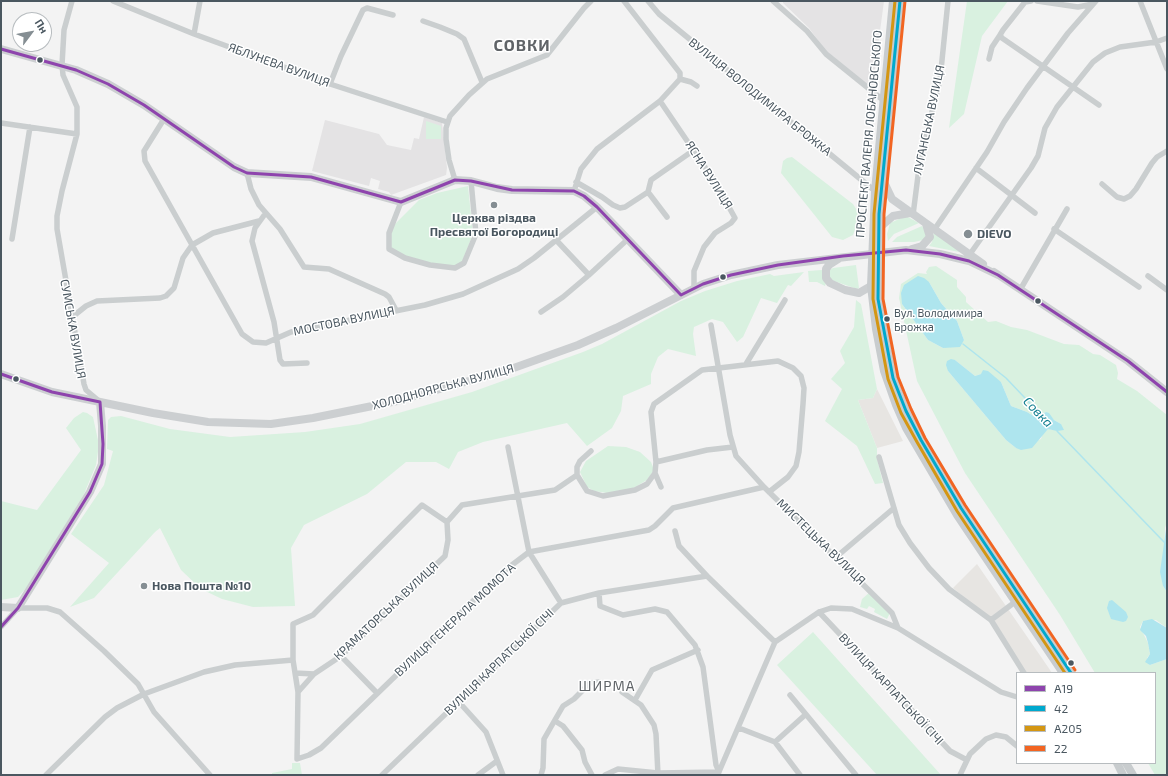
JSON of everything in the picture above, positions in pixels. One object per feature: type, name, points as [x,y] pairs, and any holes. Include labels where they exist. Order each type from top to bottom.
[{"type":"main road","name":"ПРОСПЕКТ ВАЛЕРІЯ ЛОБАНОВСЬКОГО","points":[[893,1],[875,191],[875,253],[878,299],[893,378],[906,411],[961,508],[1070,672]]},
{"type":"main road","name":"ПРОСПЕКТ ВАЛЕРІЯ ЛОБАНОВСЬКОГО","points":[[900,1],[882,178],[879,228],[871,286],[881,356],[896,406],[906,428],[957,515],[1062,672]]},
{"type":"main road","points":[[1,49],[62,65],[108,84],[164,119],[234,167],[247,173],[311,177],[400,202],[455,180],[471,181],[512,190],[574,191],[584,196],[597,208],[681,295]]},
{"type":"main road","points":[[882,178],[892,200],[998,275],[1128,361],[1167,392]]},
{"type":"main road","points":[[879,228],[893,216],[912,214]]},
{"type":"main road","points":[[875,253],[906,250],[922,246],[930,237],[929,231],[925,224]]},
{"type":"main road","points":[[906,250],[933,253],[969,261],[998,275]]},
{"type":"main road","name":"ХОЛОДНОЯРСЬКА ВУЛИЦЯ","points":[[1,374],[52,392],[185,419],[215,422],[271,424],[313,418],[397,401],[508,370],[578,345],[616,328],[694,288],[730,275],[771,266],[875,253]]},
{"type":"main road","points":[[843,256],[828,265],[826,269],[826,278],[830,283],[845,290],[859,293],[871,286]]},
{"type":"main road","points":[[1,607],[18,608],[74,521],[97,478],[102,464],[103,444],[100,402]]},
{"type":"main road","points":[[1118,764],[1123,775]]},
{"type":"main road","points":[[1127,764],[1133,775]]},
{"type":"street","name":"СУМСЬКА ВУЛИЦЯ","points":[[72,1],[64,30],[62,65],[63,75],[77,107],[77,134],[57,216],[58,242],[84,384],[86,390],[100,402]]},
{"type":"street","name":"ЯБЛУНЕВА ВУЛИЦЯ","points":[[113,1],[194,34],[330,84],[447,122]]},
{"type":"street","points":[[194,34],[200,1]]},
{"type":"street","points":[[455,180],[447,146],[447,122],[482,82],[547,55],[591,1]]},
{"type":"street","points":[[574,191],[581,169],[597,149],[660,101],[680,79],[680,73],[624,1]]},
{"type":"street","name":"ВУЛИЦЯ ВОЛОДИМИРА БРОЖКА","points":[[648,1],[659,14],[875,191]]},
{"type":"street","points":[[773,1],[807,31],[826,54],[883,100]]},
{"type":"street","name":"ЛУГАНСЬКА ВУЛИЦЯ","points":[[912,214],[920,160],[940,80],[948,1]]},
{"type":"street","points":[[989,59],[992,47],[1002,30],[1025,2],[1031,1]]},
{"type":"street","points":[[1036,1],[1078,7],[1095,2]]},
{"type":"street","points":[[1140,1],[1167,69]]},
{"type":"street","points":[[934,230],[976,168],[1013,108],[1068,33],[1095,2]]},
{"type":"street","points":[[330,84],[341,56],[363,10],[367,8],[393,15]]},
{"type":"street","points":[[423,21],[440,26],[464,40],[482,82]]},
{"type":"street","points":[[1000,35],[1002,38],[1043,67],[1099,105]]},
{"type":"street","points":[[970,254],[1012,196],[1038,156],[1045,128],[1057,107],[1093,62],[1104,53],[1120,48],[1156,42],[1167,38]]},
{"type":"street","points":[[680,79],[691,82],[697,86]]},
{"type":"street","name":"ЯСНА ВУЛИЦЯ","points":[[660,101],[715,182],[735,218],[731,223],[715,233],[704,246],[694,271],[694,288]]},
{"type":"street","name":"МОСТОВА ВУЛИЦЯ","points":[[164,119],[143,155],[244,337],[253,342],[258,343],[273,341],[292,332],[440,302],[493,281],[524,265],[557,241],[597,208]]},
{"type":"street","points":[[1,123],[77,134]]},
{"type":"street","points":[[12,239],[30,127]]},
{"type":"street","points":[[576,182],[620,208],[631,204],[648,192],[651,180],[694,150]]},
{"type":"street","points":[[1102,184],[1117,197],[1124,199],[1130,196],[1136,190],[1152,163],[1167,151]]},
{"type":"street","points":[[976,168],[1035,213]]},
{"type":"street","points":[[247,173],[254,198],[265,214],[280,229],[304,267],[329,269],[385,294],[389,297],[396,310]]},
{"type":"street","points":[[400,202],[388,232],[389,249],[405,258],[430,265],[455,268],[464,263],[476,234],[471,181]]},
{"type":"street","points":[[648,192],[667,216]]},
{"type":"street","points":[[1020,290],[1054,229],[1067,209]]},
{"type":"street","points":[[265,214],[253,234],[252,241],[266,289],[281,363],[307,363]]},
{"type":"street","points":[[72,318],[86,306],[97,301],[160,298],[166,296],[174,288],[183,258],[192,245],[213,233],[259,222]]},
{"type":"street","points":[[1054,229],[1139,288]]},
{"type":"street","points":[[541,312],[563,297],[628,239]]},
{"type":"street","points":[[557,241],[589,275]]},
{"type":"street","points":[[1148,276],[1167,290]]},
{"type":"street","points":[[746,364],[785,300]]},
{"type":"street","name":"МИСТЕЦЬКА ВУЛИЦЯ","points":[[711,325],[732,447],[741,463],[835,558],[892,612],[898,628]]},
{"type":"street","points":[[661,487],[655,473],[656,462],[651,412],[654,404],[702,370],[778,361],[793,368],[801,376],[804,388],[798,460],[788,477],[770,492]]},
{"type":"street","points":[[508,447],[529,552],[561,603]]},
{"type":"street","points":[[656,462],[688,454],[732,447]]},
{"type":"street","points":[[591,451],[580,461],[577,467],[577,475],[587,491],[603,496],[635,490],[647,484],[655,473]]},
{"type":"street","points":[[880,457],[882,472],[899,525],[929,568],[949,588],[991,620],[1023,672]]},
{"type":"street","points":[[447,522],[462,505],[555,490],[577,475]]},
{"type":"street","name":"ВУЛИЦЯ ГЕНЕРАЛА МОМОТА","points":[[447,522],[422,505],[313,615],[293,624],[293,660],[298,692],[297,759],[309,755],[321,748],[504,571],[529,552],[649,530],[673,508],[764,487]]},
{"type":"street","points":[[835,558],[894,508]]},
{"type":"street","name":"КРАМАТОРСЬКА ВУЛИЦЯ","points":[[298,692],[314,674],[341,656],[445,556],[448,540],[447,522]]},
{"type":"street","points":[[675,531],[679,546],[707,576],[775,642]]},
{"type":"street","name":"ВУЛИЦЯ КАРПАТСЬКОЇ СІЧІ","points":[[382,775],[561,603],[599,594],[707,576]]},
{"type":"street","points":[[599,594],[600,606],[623,615],[655,609],[666,612],[698,650],[703,667],[718,774]]},
{"type":"street","points":[[991,620],[1015,602]]},
{"type":"street","points":[[1,628],[18,608],[47,608],[60,612],[104,650],[138,684],[154,712],[210,775]]},
{"type":"street","points":[[718,774],[775,642],[819,612],[831,608],[852,609],[898,628],[1001,692],[1016,695]]},
{"type":"street","name":"ВУЛИЦЯ КАРПАТСЬКОЇ СІЧІ","points":[[819,612],[950,751],[967,760]]},
{"type":"street","points":[[635,700],[652,670],[698,650]]},
{"type":"street","points":[[341,656],[377,693]]},
{"type":"street","points":[[46,775],[105,717],[117,708],[144,694],[204,672],[235,665],[293,660]]},
{"type":"street","points":[[295,673],[314,674]]},
{"type":"street","points":[[541,775],[543,768],[544,739],[563,706],[567,701],[574,699],[590,683],[599,682]]},
{"type":"street","points":[[622,692],[641,705],[654,725],[656,734],[658,774]]},
{"type":"street","points":[[790,695],[856,775]]},
{"type":"street","points":[[458,701],[486,732],[503,775]]},
{"type":"street","points":[[774,742],[805,715]]},
{"type":"street","points":[[555,721],[563,726],[582,750],[585,762],[592,775]]},
{"type":"street","points":[[739,728],[774,742],[800,775]]},
{"type":"street","points":[[960,775],[970,754],[986,739],[996,735],[1006,737],[1016,745]]},
{"type":"street","points":[[478,775],[497,761]]},
{"type":"street","points":[[605,775],[618,769],[658,774],[718,774]]},
{"type":"shaded area","points":[[783,1],[884,1],[873,84],[869,86],[825,50],[809,28],[783,3]]},
{"type":"shaded area","points":[[424,117],[442,123],[447,168],[446,175],[391,195],[389,192],[378,189],[380,181],[371,178],[369,186],[312,171],[325,120],[379,134],[387,145],[411,150],[414,138],[419,139]]},
{"type":"shaded area","points":[[877,389],[903,441],[877,448],[858,400],[873,398]]},
{"type":"shaded area","points":[[977,564],[1051,672],[1023,672],[991,620],[953,588]]},
{"type":"green space","points":[[967,1],[1008,1],[982,36],[964,114],[949,128]]},
{"type":"green space","points":[[426,121],[441,126],[441,139],[426,139]]},
{"type":"green space","points":[[792,157],[853,204],[858,212],[858,222],[853,235],[843,240],[832,237],[781,173],[783,161]]},
{"type":"green space","points":[[468,186],[473,234],[462,262],[456,267],[431,264],[406,257],[391,248],[390,233],[395,224],[419,200],[437,193]]},
{"type":"green space","points":[[906,216],[919,223],[894,234],[888,241],[887,234],[890,223]]},
{"type":"green space","points":[[922,226],[927,235],[923,240],[914,242],[892,242],[897,237]]},
{"type":"green space","points":[[934,231],[969,254],[929,246],[932,242]]},
{"type":"green space","points":[[856,265],[859,288],[857,289],[831,280],[828,271],[833,268]]},
{"type":"green space","points":[[936,266],[957,280],[957,287],[966,297],[966,302],[988,322],[996,321],[1011,327],[1027,330],[1064,344],[1079,345],[1093,354],[1100,355],[1116,365],[1118,373],[1117,379],[1137,391],[1167,415],[1167,522],[1165,528],[1163,586],[1167,592],[1167,628],[1156,620],[1143,621],[1140,627],[1148,643],[1150,654],[1147,658],[1150,665],[1167,659],[1167,775],[1155,775],[1149,764],[1156,764],[1156,672],[1094,672],[1060,615],[965,473],[917,381],[899,298],[901,284],[918,273],[927,274],[926,272],[929,267]],"holes":[[[929,282],[941,303],[957,321],[964,340],[943,348],[928,340],[902,304]],[[955,360],[975,376],[981,374],[1001,382],[1011,406],[1027,412],[1043,422],[1044,413],[1046,412],[1054,420],[1061,424],[1054,430],[1048,429],[1043,433],[1041,439],[1016,448],[1006,440],[948,371]]]},
{"type":"green space","points":[[822,270],[822,277],[826,283],[825,286],[817,282],[809,282],[808,271]]},
{"type":"green space","points":[[804,272],[791,286],[788,285],[777,303],[761,298],[743,337],[737,342],[723,322],[712,319],[694,327],[693,334],[696,356],[668,349],[658,357],[651,374],[651,384],[623,396],[621,411],[612,428],[587,446],[567,423],[483,442],[458,452],[449,469],[436,462],[406,462],[367,494],[304,525],[291,548],[295,606],[253,607],[222,599],[201,589],[181,570],[160,528],[94,598],[70,607],[109,563],[71,534],[104,485],[113,451],[107,449],[108,420],[111,417],[121,416],[170,429],[230,437],[305,432],[360,424],[472,392],[583,352],[602,344],[681,301],[705,291],[737,281],[770,274],[774,276]]},
{"type":"green space","points":[[856,300],[861,304],[877,389],[873,398],[858,400],[877,448],[877,459],[883,483],[875,484],[857,446],[825,421],[842,389],[831,379],[845,363],[840,351],[854,327]]},
{"type":"green space","points":[[83,412],[93,417],[99,445],[96,465],[84,494],[28,586],[18,597],[1,600],[1,501],[37,510],[81,450],[66,428],[74,418]]},
{"type":"green space","points":[[608,446],[626,447],[640,452],[651,462],[654,470],[647,480],[632,489],[607,493],[594,491],[587,487],[580,472],[586,461]]},
{"type":"green space","points":[[870,592],[890,613],[887,619],[874,612],[875,609],[869,606],[867,609],[860,607],[862,599]]},
{"type":"green space","points":[[813,632],[941,775],[877,775],[777,665]]},
{"type":"green space","points":[[292,763],[300,763],[302,775],[272,775],[272,773],[292,769]]},
{"type":"water","points":[[918,276],[929,282],[941,303],[957,321],[964,340],[960,347],[943,348],[928,340],[902,304],[901,293],[904,285]]},
{"type":"water","points":[[951,359],[955,360],[975,376],[981,374],[983,370],[988,371],[1001,382],[1011,406],[1027,412],[1043,422],[1044,413],[1049,413],[1054,420],[1061,424],[1064,430],[1057,431],[1048,429],[1032,448],[1021,450],[1016,448],[1006,440],[948,371],[946,365],[947,361]]},
{"type":"water","points":[[1167,522],[1167,592],[1163,586],[1160,572]]},
{"type":"water","points":[[1112,600],[1126,612],[1128,617],[1126,621],[1123,622],[1111,619],[1107,608],[1109,601]]},
{"type":"water","points":[[1152,619],[1167,628],[1167,659],[1150,665],[1145,662],[1150,654],[1146,636],[1140,630],[1143,621]]},
{"type":"waterway","name":"Совка","points":[[963,344],[1006,378],[1044,418]]},
{"type":"waterway","name":"Совка","points":[[1057,431],[1164,542]]},
{"type":"transit line","name":"А205","points":[[895,1],[874,214],[873,299],[888,379],[901,413],[957,511],[1064,672]]},
{"type":"transit line","name":"42","points":[[900,1],[879,214],[878,299],[893,378],[906,411],[921,440],[961,508],[1070,672]]},
{"type":"transit line","name":"22","points":[[905,1],[884,214],[883,299],[898,377],[925,438],[965,505],[1075,670]]},
{"type":"transit line","name":"А19","points":[[1,49],[76,70],[108,84],[144,105],[234,167],[247,173],[311,177],[401,202],[455,180],[471,181],[512,190],[574,191],[584,196],[597,207],[681,295],[703,284],[731,275],[778,265],[843,256],[906,250],[940,254],[969,261],[998,275],[1128,361],[1167,392]]},
{"type":"transit line","name":"А19","points":[[1,374],[52,392],[100,402],[103,444],[102,464],[90,492],[18,608],[1,627]]},
{"type":"place","name":"Церква різдва Пресвятої Богородиці","points":[[494,205]]},
{"type":"place","name":"DIEVO","points":[[968,234]]},
{"type":"place","name":"Вул. Володимира Брожка","points":[[887,319]]},
{"type":"place","name":"Нова Пошта №10","points":[[144,586]]},
{"type":"district","name":"СОВКИ","points":[[522,46]]},
{"type":"district","name":"ШИРМА","points":[[607,686]]}]
